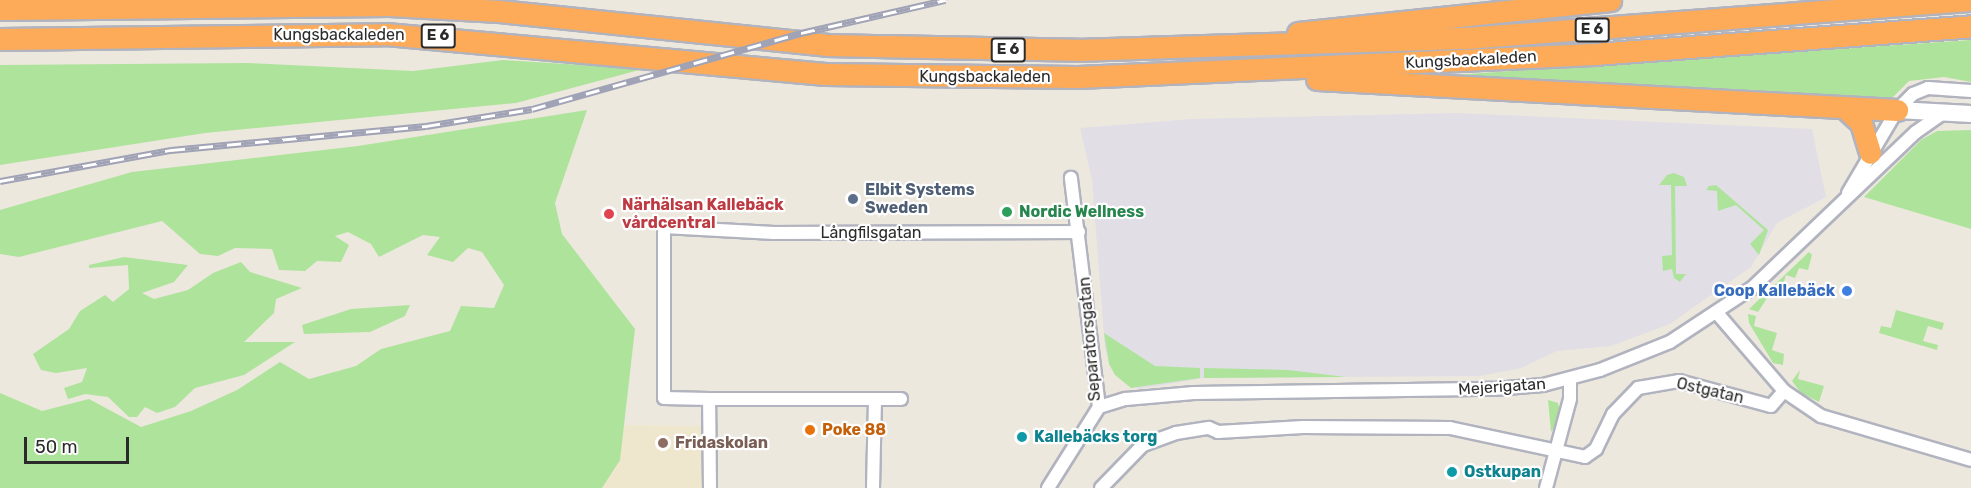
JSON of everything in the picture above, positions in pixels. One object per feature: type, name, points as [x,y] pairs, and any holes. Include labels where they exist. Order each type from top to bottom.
[{"type":"highway","points":[[1214,46],[1322,29],[1610,0]]},
{"type":"highway","name":"Kungsbackaleden","points":[[0,9],[389,5],[499,11],[754,39],[895,49],[1214,46],[1577,31],[1969,0]]},
{"type":"highway","name":"Kungsbackaleden","points":[[0,39],[386,34],[825,74],[970,77],[1239,72],[1594,54],[1971,26]]},
{"type":"highway","points":[[1239,72],[1371,83],[1897,110]]},
{"type":"highway","points":[[1844,107],[1861,123],[1870,153]]},
{"type":"main road","points":[[1897,110],[1971,114]]},
{"type":"street","name":"Mejerigatan","points":[[1846,196],[1897,110],[1913,94],[1928,88],[1971,91]]},
{"type":"street","name":"Mejerigatan","points":[[1099,407],[1126,399],[1194,393],[1494,389],[1570,380],[1652,351],[1717,313],[1797,248],[1846,196],[1943,113]]},
{"type":"street","name":"Separatorsgatan","points":[[1048,488],[1099,407],[1071,178]]},
{"type":"street","name":"Långfilsgatan","points":[[709,399],[664,398],[664,227],[774,233],[1079,232]]},
{"type":"street","points":[[1717,313],[1784,391],[1821,416],[1971,460]]},
{"type":"street","points":[[1546,488],[1570,399],[1570,380]]},
{"type":"street","name":"Ostgatan","points":[[1557,452],[1591,455],[1622,403],[1638,388],[1658,382],[1679,381],[1771,406],[1784,391]]},
{"type":"street","points":[[710,488],[709,399],[902,399]]},
{"type":"street","points":[[873,488],[874,399]]},
{"type":"street","points":[[1101,488],[1143,444],[1160,436],[1209,428],[1218,432],[1283,427],[1450,428],[1557,452]]},
{"type":"shaded area","points":[[1457,113],[1812,129],[1826,197],[1777,223],[1751,267],[1670,324],[1611,346],[1557,351],[1521,368],[1480,376],[1204,378],[1139,389],[1115,375],[1105,349],[1092,180],[1080,128],[1191,119]]},
{"type":"shaded area","name":"Fridaskolan","points":[[624,425],[703,426],[703,488],[602,488],[620,460]]},
{"type":"green space","points":[[1971,40],[1971,82],[1944,77],[1909,81],[1891,99],[1437,76]]},
{"type":"green space","points":[[503,60],[643,69],[516,103],[205,133],[0,165],[0,65],[247,63],[413,71]]},
{"type":"green space","points":[[587,110],[555,203],[562,234],[635,329],[620,460],[602,488],[0,488],[0,393],[42,411],[89,399],[141,427],[191,411],[237,390],[280,362],[309,379],[356,366],[381,349],[450,331],[461,306],[494,308],[504,285],[482,252],[468,248],[453,262],[427,255],[440,237],[423,235],[379,257],[371,244],[348,232],[335,236],[349,245],[341,262],[317,261],[305,271],[279,270],[272,249],[235,248],[218,256],[200,254],[162,221],[19,257],[0,254],[0,210],[132,172],[358,146]]},
{"type":"green space","points":[[1971,130],[1971,229],[1864,197],[1921,140],[1937,131]]},
{"type":"green space","points":[[1674,173],[1684,177],[1687,186],[1675,186],[1676,274],[1686,274],[1680,282],[1674,278],[1672,269],[1663,271],[1662,256],[1672,255],[1671,185],[1659,185],[1667,175]]},
{"type":"green space","points":[[1716,185],[1768,230],[1759,255],[1750,244],[1764,230],[1736,205],[1718,211],[1717,191],[1706,190],[1709,186]]},
{"type":"green space","points":[[1809,252],[1812,255],[1808,270],[1799,268],[1795,278],[1786,275],[1779,297],[1769,295],[1758,312],[1749,309]]},
{"type":"green space","points":[[124,257],[188,265],[174,282],[142,293],[154,299],[188,290],[213,273],[241,262],[250,272],[302,288],[276,299],[274,313],[244,342],[295,342],[244,375],[195,388],[175,407],[157,413],[145,407],[137,417],[129,417],[108,397],[85,394],[68,399],[64,388],[82,382],[87,368],[56,373],[41,370],[33,354],[69,329],[80,311],[105,295],[113,302],[129,289],[128,265],[89,268],[89,265]]},
{"type":"green space","points":[[410,305],[405,316],[370,332],[304,334],[302,325],[351,309]]},
{"type":"green space","points":[[1896,310],[1944,323],[1942,330],[1928,326],[1923,341],[1938,345],[1937,350],[1879,333],[1881,326],[1891,328]]},
{"type":"green space","points":[[1748,314],[1756,316],[1754,326],[1777,333],[1772,350],[1784,354],[1783,365],[1773,363],[1749,323]]},
{"type":"green space","points":[[1104,333],[1155,366],[1200,368],[1200,378],[1131,388],[1115,375],[1109,364]]},
{"type":"green space","points":[[1204,368],[1288,370],[1346,377],[1204,378]]},
{"type":"green space","points":[[1800,370],[1798,379],[1824,386],[1819,402],[1801,393],[1792,381]]},
{"type":"green space","points":[[1548,400],[1558,403],[1560,411],[1560,419],[1551,432]]},
{"type":"railway","points":[[0,181],[171,150],[426,126],[532,109],[801,33],[945,0]]},
{"type":"place","name":"Elbit Systems Sweden","points":[[853,199]]},
{"type":"place","name":"Nordic Wellness","points":[[1007,212]]},
{"type":"place","name":"Närhälsan Kallebäck vårdcentral","points":[[609,214]]},
{"type":"place","name":"Coop Kallebäck","points":[[1847,291]]},
{"type":"place","name":"Poke 88","points":[[810,430]]},
{"type":"place","name":"Kallebäcks torg","points":[[1022,437]]},
{"type":"place","name":"Fridaskolan","points":[[663,443]]},
{"type":"place","name":"Ostkupan","points":[[1452,472]]}]
